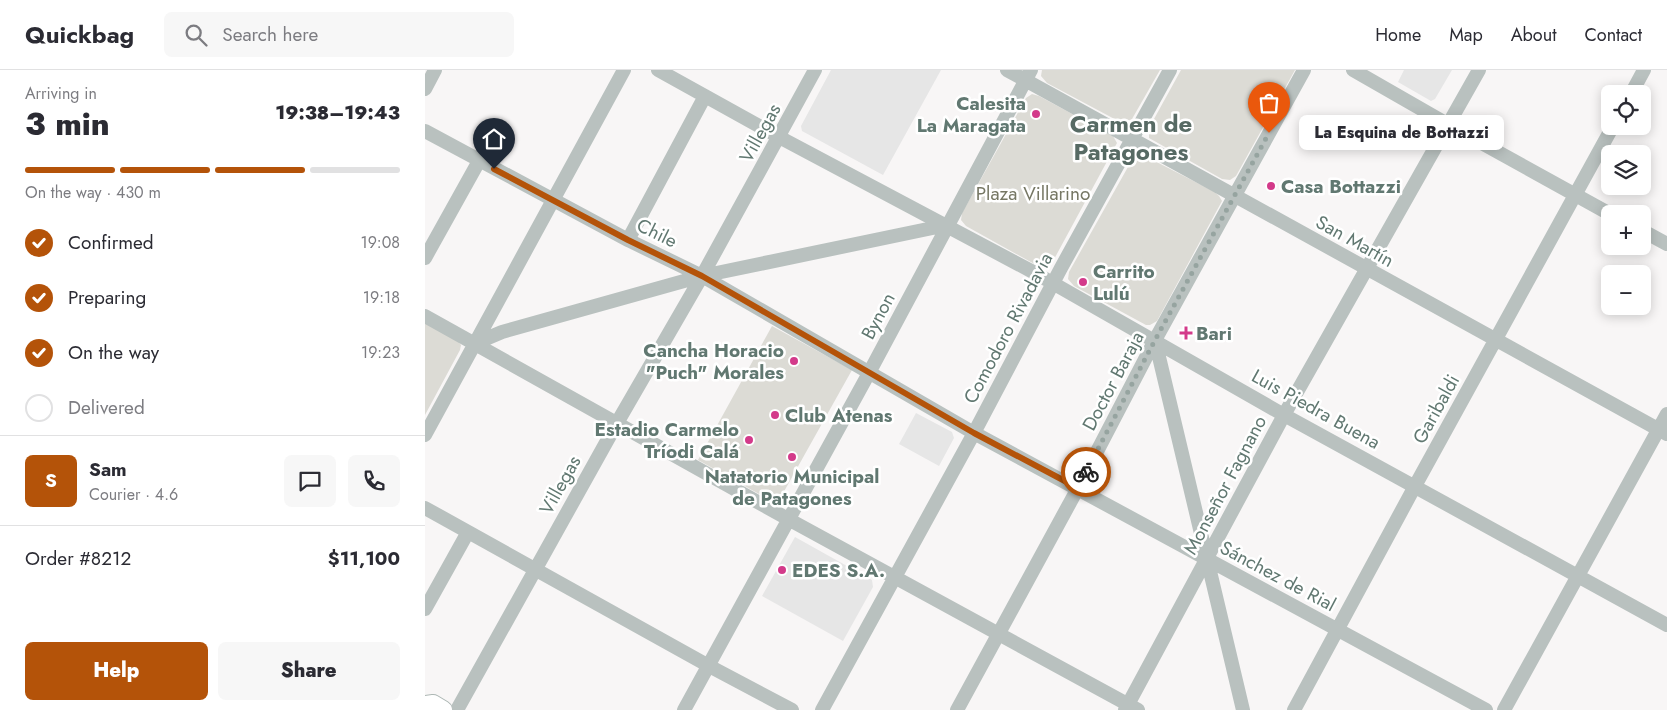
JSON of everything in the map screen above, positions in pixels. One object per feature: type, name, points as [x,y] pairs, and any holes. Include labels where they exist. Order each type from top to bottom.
[{"type":"street","points":[[425,89],[435,70]]},
{"type":"street","points":[[425,434],[625,70]]},
{"type":"street","name":"Luis Piedra Buena","points":[[658,70],[779,137],[1053,283],[1284,414],[1667,625]]},
{"type":"street","name":"Villegas","points":[[457,710],[535,568],[702,276],[815,70]]},
{"type":"street","name":"San Martín","points":[[1007,70],[1028,75],[1132,139],[1663,432]]},
{"type":"street","name":"Comodoro Rivadavia","points":[[822,710],[1170,70]]},
{"type":"street","name":"Doctor Baraja","points":[[957,710],[1078,488],[1155,340],[1304,70]]},
{"type":"street","points":[[1353,70],[1601,209]]},
{"type":"street","name":"Monseñor Fagnano","points":[[1130,708],[1284,414],[1479,70]]},
{"type":"street","points":[[1636,85],[1644,70]]},
{"type":"street","name":"Bynon","points":[[684,710],[869,373],[1028,75]]},
{"type":"street","points":[[628,240],[705,96]]},
{"type":"street","name":"Chile","points":[[425,131],[628,240],[702,276],[869,373]]},
{"type":"street","name":"Garibaldi","points":[[1294,710],[1608,135]]},
{"type":"street","points":[[425,258],[479,161]]},
{"type":"street","points":[[476,343],[502,332],[702,276],[947,225]]},
{"type":"street","points":[[1651,235],[1667,244]]},
{"type":"street","points":[[425,316],[999,633],[1130,708]]},
{"type":"street","points":[[1155,340],[1243,710]]},
{"type":"street","name":"Sánchez de Rial","points":[[869,373],[974,433],[1486,710]]},
{"type":"street","points":[[1504,710],[1578,576],[1663,432],[1667,414]]},
{"type":"street","points":[[425,508],[792,710]]},
{"type":"street","points":[[425,609],[468,532]]},
{"type":"shaded area","points":[[831,70],[941,70],[883,175],[802,131],[801,126]]},
{"type":"shaded area","points":[[1404,70],[1452,70],[1435,99],[1431,101],[1398,82]]},
{"type":"shaded area","points":[[916,413],[952,432],[954,438],[939,466],[899,444]]},
{"type":"shaded area","name":"EDES S.A.","points":[[795,537],[872,580],[873,587],[843,641],[762,596]]},
{"type":"green space","points":[[1042,70],[1160,70],[1132,119],[1122,123],[1047,83],[1041,76]]},
{"type":"green space","points":[[1181,70],[1295,70],[1236,176],[1230,180],[1222,179],[1149,138],[1149,128]]},
{"type":"green space","name":"Plaza Villarino","points":[[1032,94],[1113,136],[1117,143],[1052,263],[1046,267],[1038,266],[966,226],[961,220],[962,213],[1026,98]]},
{"type":"green space","name":"Plaza Villarino","points":[[1141,154],[1215,192],[1222,201],[1157,321],[1150,325],[1146,325],[1074,286],[1068,279],[1069,272],[1133,158],[1135,155]]},
{"type":"green space","points":[[425,323],[457,340],[461,345],[425,415]]},
{"type":"green space","name":"Club Atenas","points":[[772,326],[852,370],[777,504],[698,460]]},
{"type":"way so far","points":[[1086,472],[1155,340],[1269,133]]},
{"type":"place","name":"Calesita La Maragata","points":[[1036,114]]},
{"type":"place","name":"La Esquina de Bottazzi","points":[[1269,133]]},
{"type":"place","name":"Casa Bottazzi","points":[[1271,186]]},
{"type":"place","name":"Carrito Lulú","points":[[1083,282]]},
{"type":"place","name":"Bari","points":[[1186,333]]},
{"type":"place","name":"Cancha Horacio \"Puch\" Morales","points":[[794,361]]},
{"type":"place","name":"Club Atenas","points":[[775,415]]},
{"type":"place","name":"Estadio Carmelo Tríodi Calá","points":[[749,440]]},
{"type":"place","name":"Natatorio Municipal de Patagones","points":[[792,457]]},
{"type":"place","name":"EDES S.A.","points":[[782,570]]},
{"type":"district","name":"Carmen de Patagones","points":[[1131,137]]},
{"type":"route","points":[[494,169],[628,240],[702,276],[974,433],[1078,488],[1086,472]]}]
